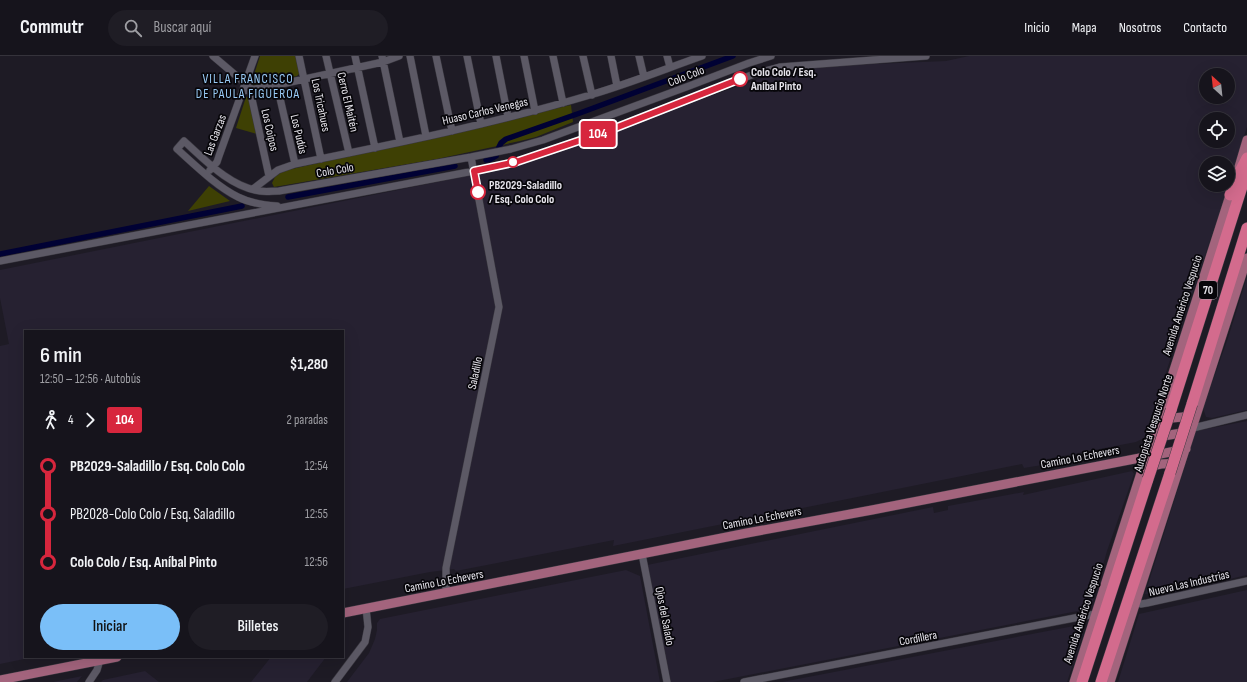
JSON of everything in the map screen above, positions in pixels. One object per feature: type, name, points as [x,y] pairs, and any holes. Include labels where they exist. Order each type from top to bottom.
[{"type":"highway","points":[[1230,195],[1247,158]]},
{"type":"highway","name":"Autopista Vespucio Norte","points":[[1082,682],[1247,171]]},
{"type":"highway","name":"70","points":[[1101,682],[1170,473],[1195,408],[1247,228]]},
{"type":"main road","name":"Avenida Américo Vespucio","points":[[1074,682],[1247,140]]},
{"type":"main road","points":[[1110,682],[1186,449],[1192,429],[1195,408],[1247,258]]},
{"type":"main road","points":[[1158,420],[1183,417],[1195,408]]},
{"type":"main road","points":[[1152,438],[1192,429]]},
{"type":"main road","name":"Camino Lo Echevers","points":[[344,613],[1186,449]]},
{"type":"main road","points":[[1130,460],[1137,464],[1142,470],[1161,464],[1181,463]]},
{"type":"main road","points":[[0,680],[111,658]]},
{"type":"street","points":[[213,56],[249,89],[330,74],[399,56]]},
{"type":"street","name":"Las Garzas","points":[[206,174],[213,167],[219,156],[249,89],[255,56]]},
{"type":"street","name":"Los Tricahues","points":[[299,56],[321,159]]},
{"type":"street","name":"Cerro El Maitén","points":[[326,56],[349,153]]},
{"type":"street","points":[[355,56],[375,148]]},
{"type":"street","points":[[410,56],[426,136]]},
{"type":"street","points":[[436,56],[452,131]]},
{"type":"street","points":[[467,56],[481,124]]},
{"type":"street","points":[[496,56],[508,117]]},
{"type":"street","points":[[524,56],[535,111]]},
{"type":"street","points":[[553,56],[563,103]]},
{"type":"street","points":[[583,56],[592,95]]},
{"type":"street","points":[[611,56],[617,86]]},
{"type":"street","points":[[639,56],[644,77]]},
{"type":"street","points":[[667,56],[670,67]]},
{"type":"street","name":"Huaso Carlos Venegas","points":[[253,189],[278,170],[295,164],[452,131],[535,111],[592,95],[702,56]]},
{"type":"street","name":"Colo Colo","points":[[290,206],[266,205],[239,198],[228,192],[176,149],[184,141],[213,167],[231,180],[259,191],[272,191],[511,149],[543,140],[599,120],[749,62],[771,56]]},
{"type":"street","name":"Colo Colo","points":[[0,261],[516,162],[603,133],[754,74],[780,67],[867,58],[926,56]]},
{"type":"street","points":[[383,59],[400,142]]},
{"type":"street","name":"Los Pudús","points":[[277,85],[295,164]]},
{"type":"street","name":"Los Coipos","points":[[249,89],[269,176]]},
{"type":"street","points":[[608,116],[613,129]]},
{"type":"street","points":[[599,120],[603,133]]},
{"type":"street","name":"Saladillo","points":[[446,593],[446,568],[500,307],[471,157]]},
{"type":"street","points":[[269,176],[267,182],[272,191]]},
{"type":"street","points":[[247,201],[249,208],[248,214]]},
{"type":"street","points":[[1195,408],[1202,419],[1209,423]]},
{"type":"street","points":[[1192,429],[1209,423],[1247,415]]},
{"type":"street","name":"Ojos del Salado","points":[[642,554],[667,682]]},
{"type":"street","name":"Nueva Las Industrias","points":[[1136,602],[1147,604],[1247,581]]},
{"type":"street","points":[[335,682],[365,642],[368,627],[366,608]]},
{"type":"street","name":"Cordillera","points":[[744,682],[1095,614]]},
{"type":"street","points":[[89,682],[97,670],[100,660]]},
{"type":"shaded area","points":[[260,56],[296,56],[300,73],[297,76],[253,86],[251,84]]},
{"type":"shaded area","points":[[969,56],[1247,56],[1247,127],[1235,165],[1235,156],[1199,156],[1199,192],[1226,192],[1144,438],[1136,442],[1047,459],[1048,464],[1024,468],[1022,464],[613,546],[614,540],[456,571],[454,569],[430,572],[344,589],[344,330],[24,330],[24,658],[29,658],[0,664],[0,346],[9,344],[0,298],[0,270],[482,173],[768,76],[801,67],[946,61]]},
{"type":"shaded area","points":[[246,97],[248,97],[257,134],[236,128]]},
{"type":"shaded area","points":[[571,105],[573,122],[536,137],[437,159],[274,187],[272,183],[275,177],[283,171]]},
{"type":"shaded area","points":[[209,186],[230,201],[188,211]]},
{"type":"shaded area","points":[[1247,277],[1247,410],[1212,418],[1206,417],[1203,408],[1228,338]]},
{"type":"shaded area","points":[[1247,421],[1247,575],[1169,593],[1145,594],[1196,431]]},
{"type":"shaded area","points":[[1132,471],[1134,474],[1107,551],[1092,605],[1088,609],[713,682],[671,682],[647,565],[933,507],[934,513],[948,510],[948,506],[1024,492],[1023,495]]},
{"type":"shaded area","points":[[626,570],[640,576],[660,682],[347,682],[369,653],[375,639],[377,623],[380,619]]},
{"type":"shaded area","points":[[1247,590],[1247,682],[1118,682],[1139,614]]},
{"type":"shaded area","points":[[1074,626],[1083,634],[1067,682],[782,682]]},
{"type":"shaded area","points":[[270,658],[325,658],[307,682],[251,682]]},
{"type":"shaded area","points":[[145,671],[159,682],[101,682],[103,680]]},
{"type":"shaded area","points":[[82,676],[77,682],[53,682]]},
{"type":"waterway","points":[[499,147],[506,139],[733,56]]},
{"type":"waterway","points":[[486,160],[496,156]]},
{"type":"waterway","points":[[288,197],[455,166]]},
{"type":"waterway","points":[[0,254],[242,206]]},
{"type":"bus line","name":"104","points":[[478,192],[474,171],[516,162],[605,132],[740,79]]},
{"type":"place","name":"Colo Colo / Esq. Aníbal Pinto","points":[[740,79]]},
{"type":"place","name":"PB2029-Saladillo / Esq. Colo Colo","points":[[478,192]]},
{"type":"district","name":"VILLA FRANCISCO DE PAULA FIGUEROA","points":[[248,86]]}]
